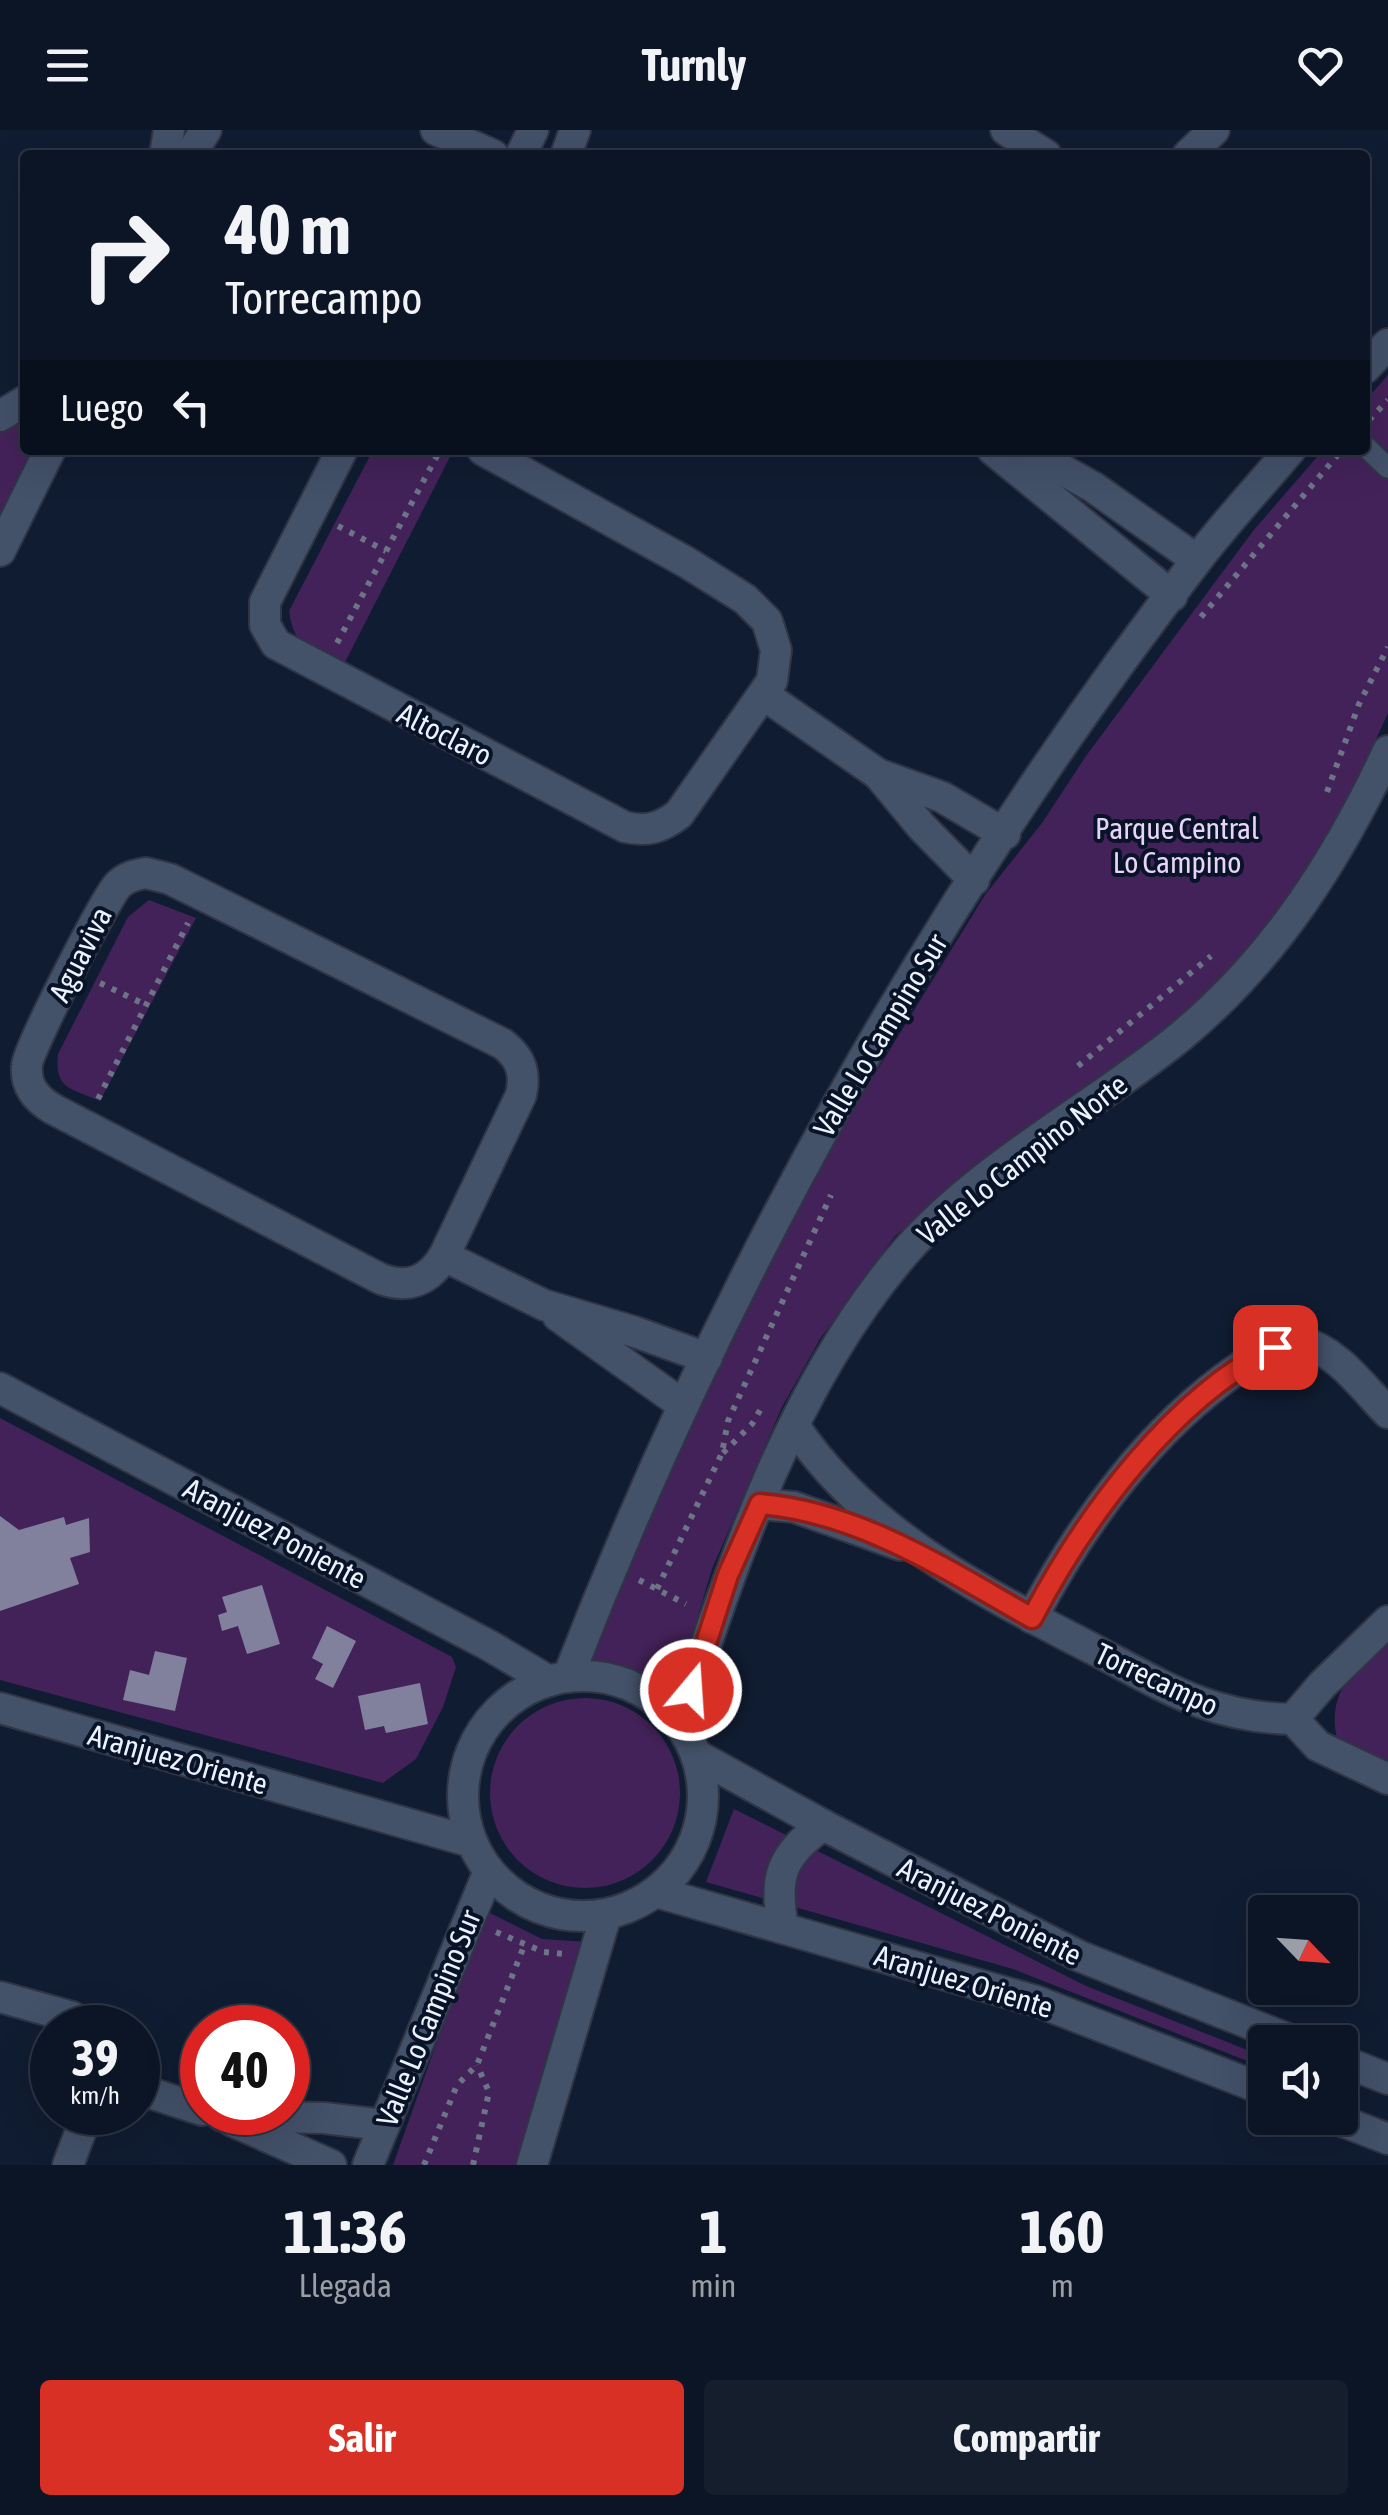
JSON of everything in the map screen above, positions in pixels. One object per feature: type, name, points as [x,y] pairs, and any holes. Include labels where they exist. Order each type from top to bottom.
[{"type":"street","points":[[436,130],[482,150]]},
{"type":"street","points":[[1006,130],[1038,150]]},
{"type":"street","points":[[1193,150],[1214,130]]},
{"type":"street","points":[[1370,363],[1388,344]]},
{"type":"street","points":[[0,550],[48,455]]},
{"type":"street","name":"Altoclaro","points":[[339,455],[269,591],[264,625],[276,644],[625,828],[653,829],[679,814],[772,682],[776,650],[767,621],[757,608],[627,527],[492,455]]},
{"type":"street","points":[[999,455],[1172,596]]},
{"type":"street","points":[[1037,455],[1093,487],[1197,560]]},
{"type":"street","name":"Valle Lo Campino Sur","points":[[559,1679],[683,1405],[818,1137],[974,880],[1054,757],[1197,560],[1286,455]]},
{"type":"street","points":[[764,695],[878,774],[942,797],[1005,834]]},
{"type":"street","name":"Valle Lo Campino Norte","points":[[680,1725],[728,1575],[835,1348],[909,1248],[944,1214],[1022,1151],[1180,1036],[1267,953],[1306,902],[1384,768]]},
{"type":"street","points":[[878,774],[920,826],[974,880]]},
{"type":"street","name":"Aguaviva","points":[[146,873],[158,874],[503,1044],[518,1058],[524,1082],[521,1095],[438,1267],[416,1282],[392,1283],[42,1103],[33,1093],[26,1069],[28,1057],[72,969],[110,896],[124,880],[146,873]]},
{"type":"street","points":[[444,1256],[544,1305],[707,1358]]},
{"type":"street","points":[[544,1305],[683,1405]]},
{"type":"street","points":[[1032,1618],[1071,1551],[1120,1484],[1201,1396],[1254,1358],[1286,1342],[1312,1345],[1326,1352],[1388,1413]]},
{"type":"street","name":"Aranjuez Poniente","points":[[0,1388],[559,1679]]},
{"type":"street","name":"Torrecampo","points":[[795,1427],[836,1480],[921,1554]]},
{"type":"street","name":"Torrecampo","points":[[760,1504],[794,1506],[921,1554],[1032,1618],[1213,1708],[1262,1719],[1293,1719]]},
{"type":"street","points":[[1388,1621],[1293,1719],[1318,1746],[1388,1780]]},
{"type":"street","points":[[594,1676],[618,1681],[642,1691],[680,1725],[696,1755],[702,1779],[699,1830],[682,1864],[656,1892],[633,1906],[580,1917],[529,1904],[507,1890],[489,1870],[472,1842],[464,1814],[464,1786],[476,1745],[500,1710],[523,1692],[559,1679],[594,1676]]},
{"type":"street","name":"Aranjuez Oriente","points":[[0,1708],[472,1842]]},
{"type":"street","name":"Aranjuez Poniente","points":[[696,1755],[1079,1956],[1253,2025]]},
{"type":"street","points":[[784,1928],[778,1888],[784,1864],[801,1842],[823,1825]]},
{"type":"street","name":"Valle Lo Campino Sur","points":[[368,2165],[489,1870]]},
{"type":"street","name":"Aranjuez Oriente","points":[[656,1892],[1036,2001],[1248,2083]]},
{"type":"street","points":[[532,2165],[606,1914]]},
{"type":"street","points":[[0,1996],[32,2005]]},
{"type":"street","points":[[1358,2067],[1388,2079]]},
{"type":"street","points":[[310,2117],[384,2125]]},
{"type":"street","points":[[1358,2127],[1388,2138]]},
{"type":"street","points":[[68,2165],[79,2135]]},
{"type":"street","points":[[262,2135],[331,2165]]},
{"type":"path","points":[[1370,419],[1388,400]]},
{"type":"path","points":[[322,670],[437,455]]},
{"type":"path","points":[[1192,629],[1338,455]]},
{"type":"path","points":[[311,511],[386,551]]},
{"type":"path","points":[[1326,794],[1359,704],[1388,648]]},
{"type":"path","points":[[85,1126],[202,895]]},
{"type":"path","points":[[1076,1068],[1215,953]]},
{"type":"path","points":[[72,969],[146,1005]]},
{"type":"path","points":[[657,1588],[722,1454],[734,1407],[834,1188]]},
{"type":"path","points":[[722,1454],[752,1424],[770,1393]]},
{"type":"path","points":[[610,1568],[657,1588],[713,1620]]},
{"type":"path","points":[[468,1916],[524,1946],[544,1952],[595,1956]]},
{"type":"path","points":[[424,2165],[457,2085],[477,2065],[524,1946]]},
{"type":"path","points":[[473,2165],[489,2092],[477,2065]]},
{"type":"green space","name":"Parque Central Lo Campino","points":[[1388,375],[1388,713],[1350,797],[1276,928],[1182,1019],[1016,1140],[895,1236],[820,1339],[782,1407],[712,1569],[674,1696],[628,1669],[577,1657],[831,1145],[985,895],[1042,823],[1086,756],[1253,531],[1319,455],[1370,455],[1370,395]]},
{"type":"green space","points":[[20,424],[20,455],[30,455],[0,515],[0,432]]},
{"type":"green space","points":[[370,455],[451,455],[343,666],[300,641],[289,611]]},
{"type":"green space","points":[[149,900],[196,918],[100,1101],[62,1081],[58,1054],[128,917]]},
{"type":"green space","points":[[0,1418],[452,1657],[456,1667],[443,1707],[416,1759],[383,1783],[0,1680]]},
{"type":"green space","points":[[1388,1640],[1388,1769],[1338,1742],[1335,1724],[1339,1695],[1354,1673]]},
{"type":"green space","points":[[585,1698],[621,1706],[652,1726],[672,1757],[680,1793],[672,1829],[652,1860],[621,1880],[585,1888],[549,1880],[518,1860],[498,1829],[490,1793],[498,1757],[518,1726],[549,1706]]},
{"type":"green space","points":[[734,1809],[1086,1986],[1248,2050],[1248,2061],[1013,1969],[706,1882]]},
{"type":"green space","points":[[484,1910],[542,1939],[588,1942],[521,2144],[518,2165],[393,2165]]},
{"type":"building","points":[[0,1516],[19,1530],[64,1517],[66,1525],[89,1518],[90,1552],[70,1558],[79,1584],[0,1611]]},
{"type":"building","points":[[262,1585],[280,1644],[247,1654],[238,1626],[222,1631],[218,1615],[227,1612],[222,1597]]},
{"type":"building","points":[[327,1626],[356,1641],[333,1688],[315,1679],[323,1664],[312,1658]]},
{"type":"building","points":[[155,1651],[187,1658],[175,1711],[123,1700],[130,1670],[149,1675]]},
{"type":"building","points":[[420,1683],[428,1724],[386,1733],[384,1726],[365,1730],[358,1696]]},
{"type":"route","points":[[691,1690],[728,1575],[760,1504],[794,1506],[921,1554],[1032,1618],[1095,1517],[1168,1428],[1230,1374],[1275,1347]]}]
